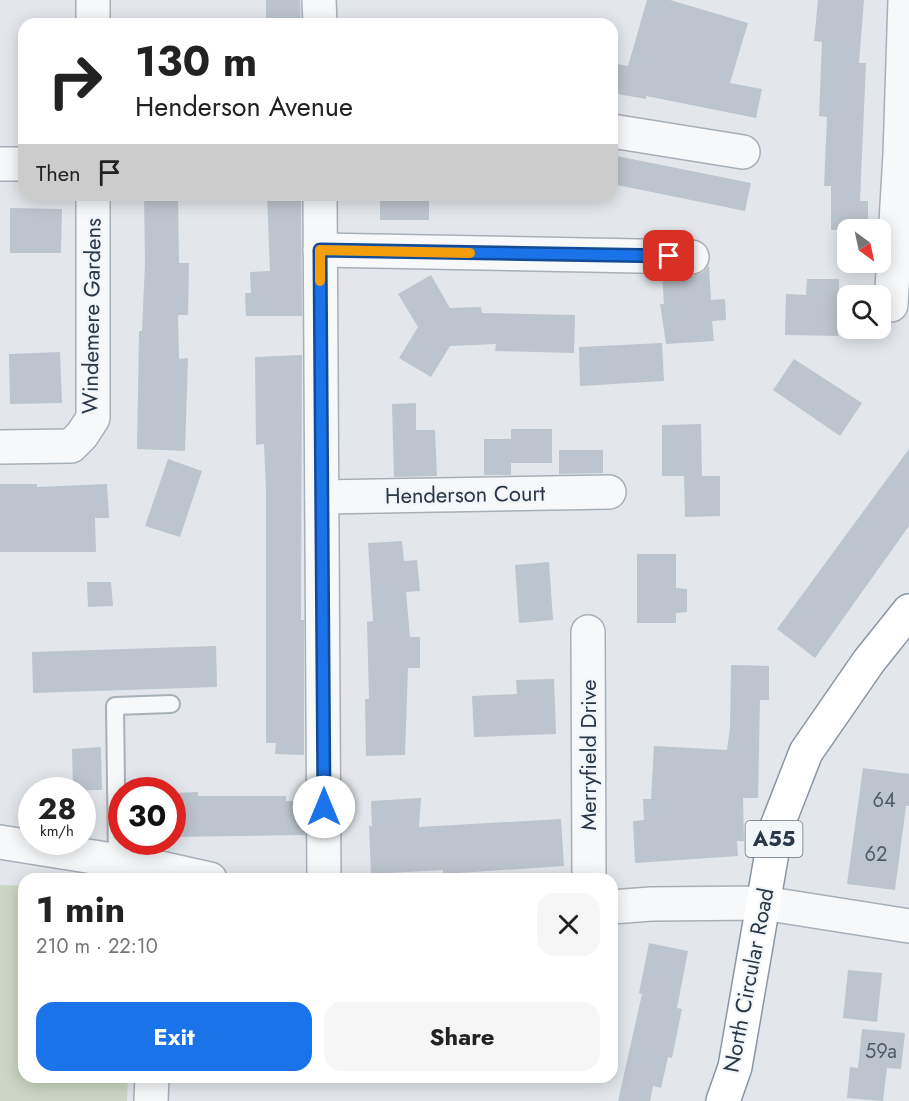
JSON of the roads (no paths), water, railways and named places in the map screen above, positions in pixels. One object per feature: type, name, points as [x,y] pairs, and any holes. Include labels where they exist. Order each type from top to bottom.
[{"type":"highway","name":"North Circular Road","points":[[723,1101],[735,1067],[776,829],[806,752],[869,661],[909,611]]},
{"type":"street","points":[[93,0],[93,18]]},
{"type":"street","points":[[320,0],[320,18]]},
{"type":"street","points":[[891,305],[904,158],[904,0]]},
{"type":"street","points":[[618,131],[743,152]]},
{"type":"street","points":[[0,164],[18,164]]},
{"type":"street","name":"Windemere Gardens","points":[[0,447],[71,446],[82,435],[93,418],[93,201]]},
{"type":"street","points":[[320,201],[324,873]]},
{"type":"street","points":[[320,250],[692,256]]},
{"type":"street","name":"Henderson Court","points":[[322,497],[609,492]]},
{"type":"street","name":"Merryfield Drive","points":[[588,632],[589,873]]},
{"type":"street","points":[[0,842],[117,860],[156,873]]},
{"type":"street","points":[[618,907],[763,903],[909,926]]},
{"type":"street","points":[[152,1083],[152,1101]]},
{"type":"lane","points":[[117,860],[115,706],[171,704]]}]
